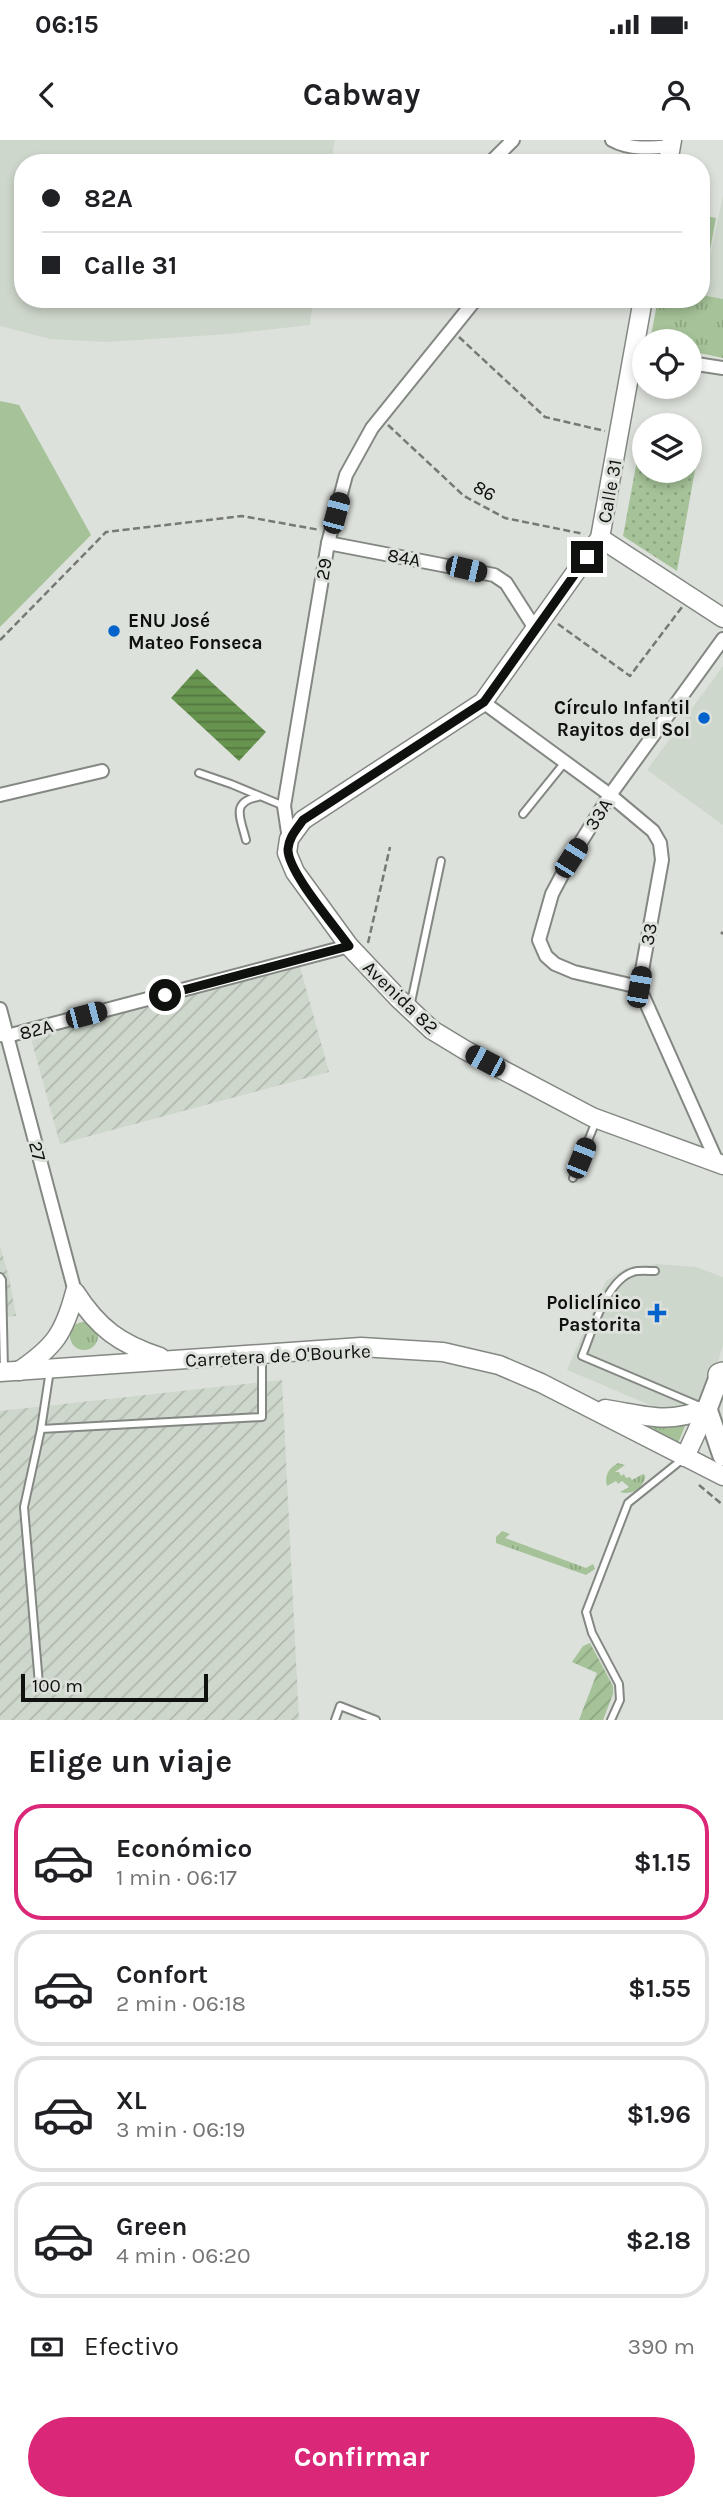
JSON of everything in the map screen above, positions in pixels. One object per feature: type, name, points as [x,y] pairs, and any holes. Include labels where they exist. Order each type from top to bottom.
[{"type":"main road","points":[[722,1372],[708,1409],[723,1456]]},
{"type":"street","points":[[500,154],[513,140]]},
{"type":"street","points":[[612,140],[632,147],[670,149]]},
{"type":"street","name":"29","points":[[289,839],[284,806],[329,537],[346,475],[372,428],[469,308]]},
{"type":"street","name":"Calle 31","points":[[641,329],[642,308]]},
{"type":"street","points":[[702,365],[723,368]]},
{"type":"street","name":"Calle 31","points":[[289,839],[303,820],[484,702],[600,538],[619,434],[632,383]]},
{"type":"street","name":"84A","points":[[329,537],[494,575],[506,583],[541,622]]},
{"type":"street","points":[[600,538],[723,618]]},
{"type":"street","name":"33A","points":[[639,987],[574,972],[555,964],[546,956],[540,940],[559,878],[610,794],[723,639]]},
{"type":"street","points":[[484,702],[610,794]]},
{"type":"street","points":[[0,795],[102,771]]},
{"type":"street","name":"33","points":[[610,794],[653,831],[660,843],[662,860],[639,987]]},
{"type":"street","name":"Avenida 82","points":[[289,839],[288,853],[295,872],[349,946],[432,1030],[597,1119],[721,1164]]},
{"type":"street","name":"82A","points":[[4,1036],[349,946]]},
{"type":"street","points":[[639,987],[721,1164]]},
{"type":"street","name":"27","points":[[0,1009],[4,1036],[75,1292]]},
{"type":"street","points":[[8,1372],[52,1346],[71,1311],[75,1292]]},
{"type":"street","points":[[75,1292],[86,1309],[113,1336],[140,1351],[173,1361]]},
{"type":"street","points":[[60,1335],[67,1354],[90,1365],[105,1357],[113,1336]]},
{"type":"street","name":"Carretera de O'Bourke","points":[[8,1372],[361,1347],[443,1352],[499,1366],[541,1383],[723,1476]]},
{"type":"street","points":[[588,1407],[659,1419],[684,1417],[708,1409]]},
{"type":"street","points":[[685,1457],[708,1409]]},
{"type":"lane","points":[[523,814],[565,762]]},
{"type":"lane","points":[[199,773],[284,806]]},
{"type":"lane","points":[[246,840],[239,810],[241,803],[246,799],[260,797]]},
{"type":"lane","points":[[410,1009],[441,861]]},
{"type":"lane","points":[[573,1178],[597,1119]]},
{"type":"lane","points":[[655,1271],[633,1272],[618,1281],[606,1297],[582,1356],[708,1409]]},
{"type":"lane","points":[[0,1277],[8,1372]]},
{"type":"lane","points":[[41,1429],[262,1417],[262,1354]]},
{"type":"lane","points":[[39,1684],[24,1507],[41,1429],[50,1369]]},
{"type":"lane","points":[[611,1720],[620,1700],[620,1684],[592,1633],[586,1612],[628,1503],[685,1457]]},
{"type":"lane","points":[[335,1720],[340,1706],[376,1720]]},
{"type":"path","points":[[451,330],[545,417],[619,434]]},
{"type":"path","name":"86","points":[[381,418],[464,496],[505,517],[600,538]]},
{"type":"path","points":[[0,640],[106,532],[242,516],[329,537]]},
{"type":"path","points":[[541,622],[630,676],[690,596]]},
{"type":"path","points":[[364,962],[390,847]]},
{"type":"path","points":[[699,1485],[723,1505]]},
{"type":"shaded area","points":[[0,140],[335,140],[333,154],[14,154],[14,308],[312,308],[310,325],[229,334],[107,342],[50,339],[0,326]]},
{"type":"shaded area","points":[[723,195],[723,299],[710,297],[710,257]]},
{"type":"shaded area","name":"Círculo Infantil Rayitos del Sol","points":[[723,666],[723,825],[647,770]]},
{"type":"shaded area","points":[[197,669],[266,732],[239,761],[171,698]]},
{"type":"shaded area","points":[[299,963],[329,1072],[60,1144],[30,1035]]},
{"type":"shaded area","points":[[0,1246],[9,1277],[16,1316],[0,1317]]},
{"type":"shaded area","name":"Policlínico Pastorita","points":[[657,1264],[696,1267],[723,1277],[723,1345],[707,1398],[664,1411],[567,1370],[606,1281],[626,1268]]},
{"type":"shaded area","points":[[282,1380],[299,1720],[0,1720],[0,1411]]},
{"type":"green space","points":[[710,217],[716,218],[710,250]]},
{"type":"green space","points":[[710,297],[723,299],[723,358],[702,354],[702,329],[652,329],[656,308],[710,308]]},
{"type":"green space","points":[[0,401],[19,405],[91,535],[0,627]]},
{"type":"green space","points":[[633,483],[693,483],[677,571],[623,536]]},
{"type":"green space","points":[[84,1322],[94,1326],[98,1336],[94,1346],[84,1350],[74,1346],[70,1336],[74,1326]]},
{"type":"green space","points":[[643,1423],[663,1427],[685,1426],[678,1443]]},
{"type":"green space","points":[[618,1463],[625,1465],[615,1472],[619,1472],[621,1476],[624,1474],[632,1480],[645,1475],[637,1490],[620,1492],[629,1487],[622,1481],[607,1486],[608,1472]]},
{"type":"green space","points":[[502,1531],[510,1534],[505,1538],[586,1568],[593,1564],[595,1569],[586,1575],[496,1543],[496,1537]]},
{"type":"green space","points":[[590,1643],[613,1686],[613,1694],[603,1720],[579,1720],[597,1673],[572,1662],[583,1646]]},
{"type":"place","name":"ENU José Mateo Fonseca","points":[[114,631]]},
{"type":"place","name":"Círculo Infantil Rayitos del Sol","points":[[704,718]]},
{"type":"place","name":"Policlínico Pastorita","points":[[657,1313]]},
{"type":"route","points":[[165,995],[349,946],[295,872],[288,853],[289,839],[303,820],[484,702],[587,557]]}]
